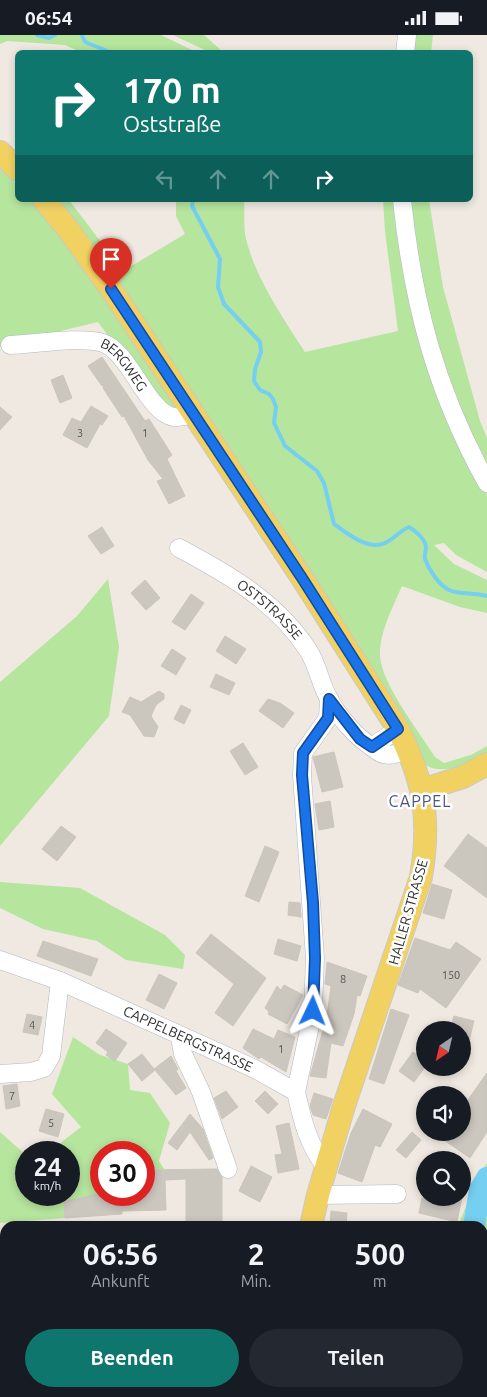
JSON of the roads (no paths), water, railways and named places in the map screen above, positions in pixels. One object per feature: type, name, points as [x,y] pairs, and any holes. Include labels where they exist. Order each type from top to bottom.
[{"type":"main road","points":[[0,152],[15,167]]},
{"type":"main road","name":"HALLER STRASSE","points":[[46,202],[68,229],[111,289],[302,578],[398,729],[408,750],[422,790],[426,816],[426,847],[421,877],[326,1167],[312,1221]]},
{"type":"main road","points":[[422,790],[463,777],[487,764]]},
{"type":"street","points":[[406,50],[408,35]]},
{"type":"street","points":[[402,202],[408,256],[422,323],[436,369],[463,439],[487,483]]},
{"type":"street","name":"BERGWEG","points":[[10,345],[89,341],[104,343],[116,351],[159,409],[173,417],[193,415]]},
{"type":"street","name":"OSTSTRASSE","points":[[179,548],[246,586],[285,620],[310,652],[329,699],[360,739],[379,753],[389,757],[408,750]]},
{"type":"street","points":[[326,1167],[315,1153],[301,1118],[296,1092],[313,1011],[315,958],[302,775],[303,753],[328,718],[329,699]]},
{"type":"street","points":[[372,747],[398,729]]},
{"type":"street","name":"CAPPELBERGSTRASSE","points":[[0,960],[60,981],[180,1037],[255,1069],[296,1092]]},
{"type":"street","points":[[0,1074],[31,1072],[44,1068],[51,1056],[60,981]]},
{"type":"street","points":[[180,1037],[183,1054],[201,1092],[228,1169]]},
{"type":"street","points":[[318,1195],[397,1194]]},
{"type":"waterway","points":[[37,35],[49,38],[55,35]]},
{"type":"waterway","points":[[82,35],[85,42],[105,50]]},
{"type":"waterway","points":[[193,202],[192,206],[220,259],[218,287],[224,304],[260,342],[261,352],[255,369],[254,381],[260,390],[269,394],[273,399],[276,407],[274,423],[285,446],[317,471],[324,483],[334,524],[358,540],[372,545],[385,543],[409,527],[424,541],[426,547],[425,559],[442,585],[453,592],[487,596]]},
{"type":"waterway","points":[[475,1221],[480,1190],[487,1178]]},
{"type":"district","name":"CAPPEL","points":[[420,801]]}]
